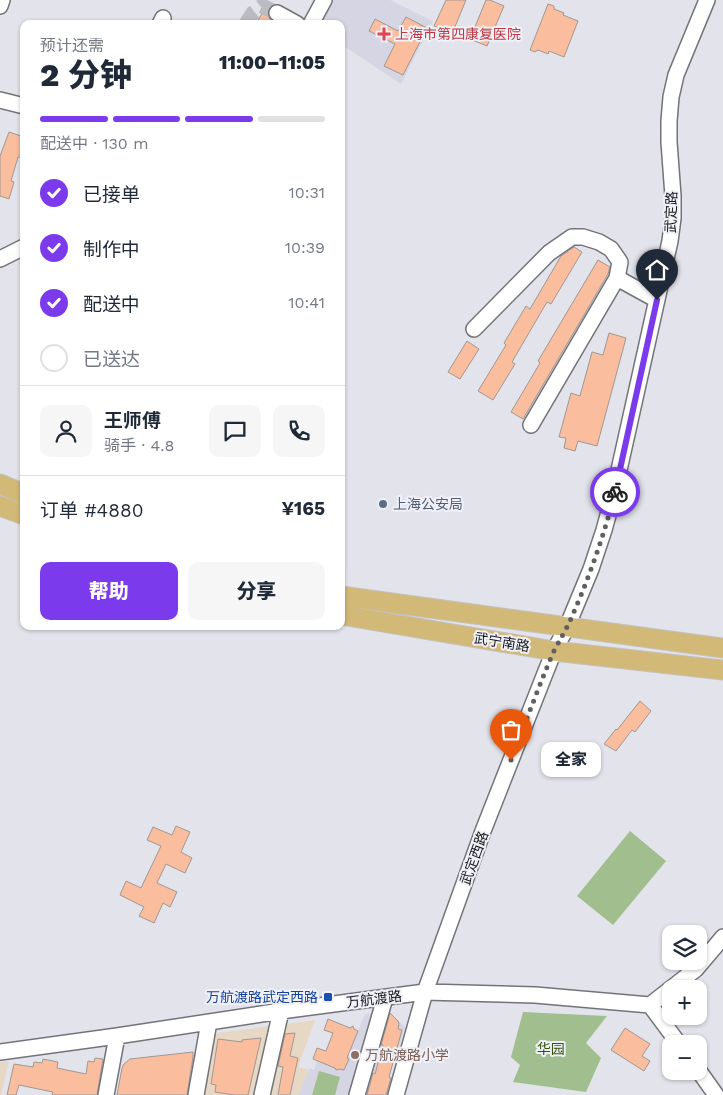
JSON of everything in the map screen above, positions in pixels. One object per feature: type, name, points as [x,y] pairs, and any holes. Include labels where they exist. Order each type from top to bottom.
[{"type":"main road","points":[[0,484],[20,492]]},
{"type":"main road","points":[[0,506],[20,514]]},
{"type":"main road","name":"武宁南路","points":[[345,597],[723,648]]},
{"type":"main road","name":"武宁南路","points":[[345,616],[554,651],[723,670]]},
{"type":"street","points":[[0,6],[2,0]]},
{"type":"street","points":[[313,20],[324,0]]},
{"type":"street","name":"武定路","points":[[567,627],[591,569],[604,530],[657,300],[673,218],[669,142],[672,98],[676,75],[706,0]]},
{"type":"street","points":[[277,13],[290,20]]},
{"type":"street","points":[[0,100],[20,105]]},
{"type":"street","points":[[474,328],[549,253],[572,237],[583,237],[599,242],[611,249],[620,262],[617,278],[531,425]]},
{"type":"street","points":[[0,258],[20,249]]},
{"type":"street","points":[[617,278],[657,300]]},
{"type":"street","name":"武定西路","points":[[396,1095],[425,992],[483,831],[554,651],[567,627]]},
{"type":"street","points":[[672,1035],[650,1005],[696,970],[723,937]]},
{"type":"street","name":"万航渡路","points":[[0,1052],[425,992],[535,995],[650,1005]]},
{"type":"street","points":[[357,1095],[385,998]]},
{"type":"street","points":[[262,1095],[281,1011]]},
{"type":"street","points":[[196,1095],[209,1022]]},
{"type":"street","points":[[106,1095],[118,1036]]},
{"type":"street","points":[[705,1080],[716,1095]]},
{"type":"shaded area","name":"上海市第四康复医院","points":[[333,0],[390,0],[433,21],[401,84],[345,47],[345,20],[322,20]]},
{"type":"shaded area","name":"万航渡路小学","points":[[383,1012],[391,1014],[405,1027],[399,1047],[397,1047],[386,1095],[298,1095],[310,1068],[314,1070],[317,1061],[313,1059],[317,1048],[326,1051],[333,1034],[324,1030],[328,1019],[350,1028],[352,1026],[358,1031],[365,1014]]},
{"type":"shaded area","points":[[315,1020],[298,1067],[309,1070],[298,1095],[201,1095],[211,1034]]},
{"type":"shaded area","points":[[9,1061],[1,1095],[0,1095],[0,1062]]},
{"type":"green space","points":[[630,831],[666,861],[613,925],[577,896]]},
{"type":"green space","name":"华园","points":[[523,1012],[607,1016],[586,1043],[601,1058],[586,1092],[513,1082],[520,1065],[511,1057]]},
{"type":"green space","points":[[319,1071],[340,1077],[335,1095],[312,1095]]},
{"type":"building","points":[[446,0],[466,0],[452,34],[434,26]]},
{"type":"building","points":[[486,0],[504,6],[487,46],[470,39]]},
{"type":"building","points":[[548,4],[564,13],[563,15],[578,21],[564,57],[549,51],[548,54],[538,50],[535,52],[530,50]]},
{"type":"building","points":[[264,10],[268,12],[269,18],[272,20],[258,20]]},
{"type":"building","points":[[406,17],[427,28],[403,75],[384,66],[395,44],[369,31],[375,19],[398,31]]},
{"type":"building","points":[[9,132],[20,136],[20,158],[18,157],[11,181],[14,182],[9,199],[0,196],[0,156]]},
{"type":"building","points":[[574,247],[582,252],[551,304],[547,302],[512,362],[515,364],[493,400],[478,391],[506,345],[504,343],[526,306],[530,309],[561,256]]},
{"type":"building","points":[[598,260],[610,267],[608,274],[523,419],[511,412],[540,363],[538,361]]},
{"type":"building","points":[[609,333],[626,338],[597,446],[578,441],[575,451],[564,448],[566,438],[559,437],[571,393],[580,396],[592,352],[603,355]]},
{"type":"building","points":[[467,341],[479,349],[460,379],[448,372]]},
{"type":"building","points":[[640,701],[651,711],[635,732],[632,730],[616,751],[604,744],[617,730]]},
{"type":"building","points":[[176,826],[190,832],[181,852],[192,858],[185,873],[166,864],[157,883],[177,892],[170,907],[163,903],[154,923],[139,916],[144,907],[120,895],[126,881],[141,888],[161,846],[147,840],[153,827],[172,835]]},
{"type":"building","points":[[390,1013],[398,1021],[398,1029],[402,1030],[389,1077],[391,1078],[386,1095],[367,1095],[373,1073],[375,1074]]},
{"type":"building","points":[[328,1019],[350,1028],[353,1026],[358,1031],[344,1070],[336,1070],[313,1059],[317,1048],[326,1051],[333,1033],[324,1030]]},
{"type":"building","points":[[625,1028],[650,1044],[642,1056],[650,1061],[644,1071],[611,1050]]},
{"type":"building","points":[[295,1033],[290,1056],[298,1058],[290,1095],[278,1095],[283,1067],[278,1066],[285,1034]]},
{"type":"building","points":[[261,1038],[248,1095],[215,1092],[216,1085],[211,1084],[218,1039],[242,1042],[242,1040]]},
{"type":"building","points":[[193,1052],[187,1095],[117,1095],[122,1068],[130,1059]]},
{"type":"building","points":[[95,1058],[103,1059],[97,1095],[52,1095],[53,1092],[19,1085],[16,1095],[7,1095],[14,1064],[33,1067],[34,1062],[42,1063],[43,1059],[58,1062],[57,1068],[86,1074],[88,1061],[94,1062]]},
{"type":"tunnel","points":[[249,20],[253,13],[262,6],[277,13]]},
{"type":"way so far","points":[[511,760],[554,651],[567,627],[591,569],[615,492]]},
{"type":"place","name":"上海市第四康复医院","points":[[384,34]]},
{"type":"place","name":"上海公安局","points":[[383,504]]},
{"type":"place","name":"全家","points":[[511,760]]},
{"type":"place","name":"万航渡路武定西路","points":[[328,997]]},
{"type":"place","name":"万航渡路小学","points":[[355,1055]]},
{"type":"route","points":[[615,492],[657,300]]}]
